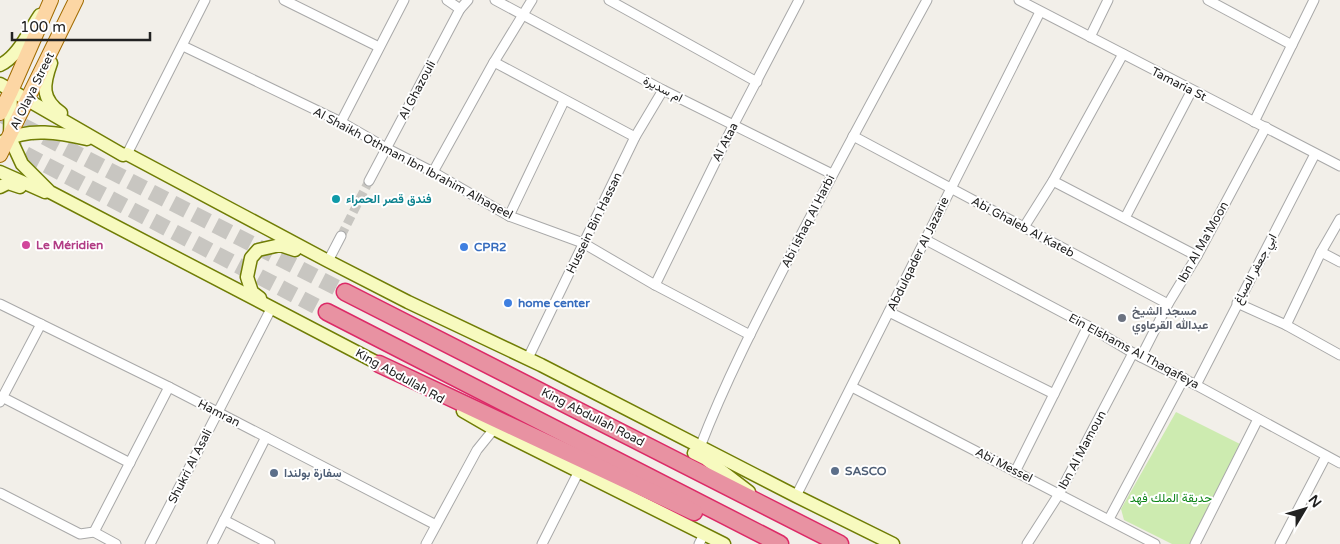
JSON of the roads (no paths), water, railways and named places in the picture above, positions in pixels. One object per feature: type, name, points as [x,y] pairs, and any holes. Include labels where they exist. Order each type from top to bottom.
[{"type":"highway","name":"King Abdullah Road","points":[[345,292],[767,505],[840,544]]},
{"type":"highway","points":[[327,312],[780,544]]},
{"type":"highway","points":[[379,364],[714,522],[773,544]]},
{"type":"main road","points":[[0,65],[5,63],[15,53],[50,0]]},
{"type":"main road","name":"Al Olaya Street","points":[[4,114],[6,88],[50,0]]},
{"type":"main road","points":[[74,4],[46,77],[45,90],[47,100],[57,110],[104,144]]},
{"type":"main road","name":"Al Olaya Street","points":[[0,155],[5,140],[27,100],[74,4]]},
{"type":"main road","points":[[6,88],[123,155],[127,154],[706,459],[767,505]]},
{"type":"main road","points":[[27,100],[4,114],[5,140],[31,174],[50,192],[77,207]]},
{"type":"main road","points":[[5,140],[28,134],[45,133],[71,136],[104,144]]},
{"type":"main road","points":[[0,172],[77,207]]},
{"type":"main road","points":[[0,187],[8,183],[77,207]]},
{"type":"main road","name":"King Abdullah Rd","points":[[77,207],[272,307],[379,364],[494,429],[579,471],[701,539],[724,544]]},
{"type":"main road","points":[[272,307],[252,292],[247,277],[251,258],[258,250],[280,245],[328,261]]},
{"type":"main road","points":[[408,302],[528,358],[893,544]]},
{"type":"street","points":[[127,154],[205,0]]},
{"type":"street","points":[[284,0],[380,47]]},
{"type":"street","points":[[341,122],[404,0]]},
{"type":"street","points":[[447,0],[460,9]]},
{"type":"street","name":"Al Ghazouli","points":[[369,181],[460,9],[468,0]]},
{"type":"street","name":"ام سديرة","points":[[495,0],[663,90],[832,174]]},
{"type":"street","points":[[433,172],[494,62],[532,0]]},
{"type":"street","points":[[608,0],[756,82]]},
{"type":"street","name":"Al Ataa","points":[[655,285],[734,124],[799,0]]},
{"type":"street","name":"Abi Ishaq Al Harbi","points":[[700,447],[712,416],[750,334],[832,174],[927,0]]},
{"type":"street","name":"Tamaria St","points":[[1019,0],[1031,3],[1040,12],[1340,166]]},
{"type":"street","points":[[1090,37],[1108,0]]},
{"type":"street","points":[[1208,0],[1292,45]]},
{"type":"street","points":[[1254,122],[1314,0]]},
{"type":"street","name":"Abdulqader Al Jazarie","points":[[796,496],[1040,12]]},
{"type":"street","name":"Al Shaikh Othman Ibn Ibrahim Alhaqeel","points":[[183,46],[341,122],[509,216],[583,243],[655,285],[750,334]]},
{"type":"street","points":[[1024,227],[1053,180],[1123,54]]},
{"type":"street","points":[[494,62],[564,101],[635,137]]},
{"type":"street","name":"Hussein Bin Hassan","points":[[528,358],[635,137],[663,90]]},
{"type":"street","points":[[1124,218],[1192,90]]},
{"type":"street","points":[[509,216],[564,101]]},
{"type":"street","name":"Ibn Al Ma'Moon","points":[[1137,355],[1197,256],[1266,128]]},
{"type":"street","name":"Abi Ghaleb Al Kateb","points":[[853,136],[1168,304]]},
{"type":"street","name":"ابي جعفر الصباغ","points":[[1196,384],[1316,154]]},
{"type":"street","points":[[1053,180],[1197,256]]},
{"type":"street","points":[[1286,326],[1321,252],[1340,219]]},
{"type":"street","points":[[328,261],[341,236]]},
{"type":"street","name":"Ein Elshams Al Thaqafeya","points":[[926,240],[1340,463]]},
{"type":"street","points":[[1321,252],[1340,262]]},
{"type":"street","points":[[1237,303],[1286,326],[1340,355]]},
{"type":"street","name":"Hamran","points":[[0,304],[169,387],[436,525]]},
{"type":"street","name":"Shukri Al Asali","points":[[150,544],[272,307]]},
{"type":"street","points":[[890,312],[1054,394]]},
{"type":"street","points":[[41,324],[1,400],[130,463]]},
{"type":"street","points":[[1015,472],[1088,326]]},
{"type":"street","name":"Ibn Al Mamoun","points":[[1027,544],[1059,494],[1137,355]]},
{"type":"street","points":[[1109,519],[1184,378]]},
{"type":"street","points":[[94,532],[169,387]]},
{"type":"street","name":"Abi Messel","points":[[852,387],[1155,544]]},
{"type":"street","points":[[1194,544],[1258,418]]},
{"type":"street","points":[[426,544],[477,450],[494,429]]},
{"type":"street","points":[[212,544],[266,437]]},
{"type":"street","points":[[1280,544],[1326,456]]},
{"type":"street","points":[[542,544],[579,471]]},
{"type":"street","points":[[0,492],[80,534],[94,532],[116,544]]},
{"type":"street","points":[[224,520],[270,544]]},
{"type":"tunnel","points":[[2,115],[345,292]]},
{"type":"tunnel","points":[[4,143],[327,312]]},
{"type":"tunnel","points":[[341,236],[369,181]]},
{"type":"place","name":"فندق قصر الحمراء","points":[[336,199]]},
{"type":"place","name":"Le Méridien","points":[[26,245]]},
{"type":"place","name":"CPR2","points":[[464,247]]},
{"type":"place","name":"home center","points":[[508,303]]},
{"type":"place","name":"مسجد الشيخ عبدالله القرعاوي","points":[[1122,318]]},
{"type":"place","name":"SASCO","points":[[835,471]]},
{"type":"place","name":"سفارة بولندا","points":[[274,473]]},
{"type":"park label","name":"حديقة الملك فهد","points":[[1171,498]]}]
